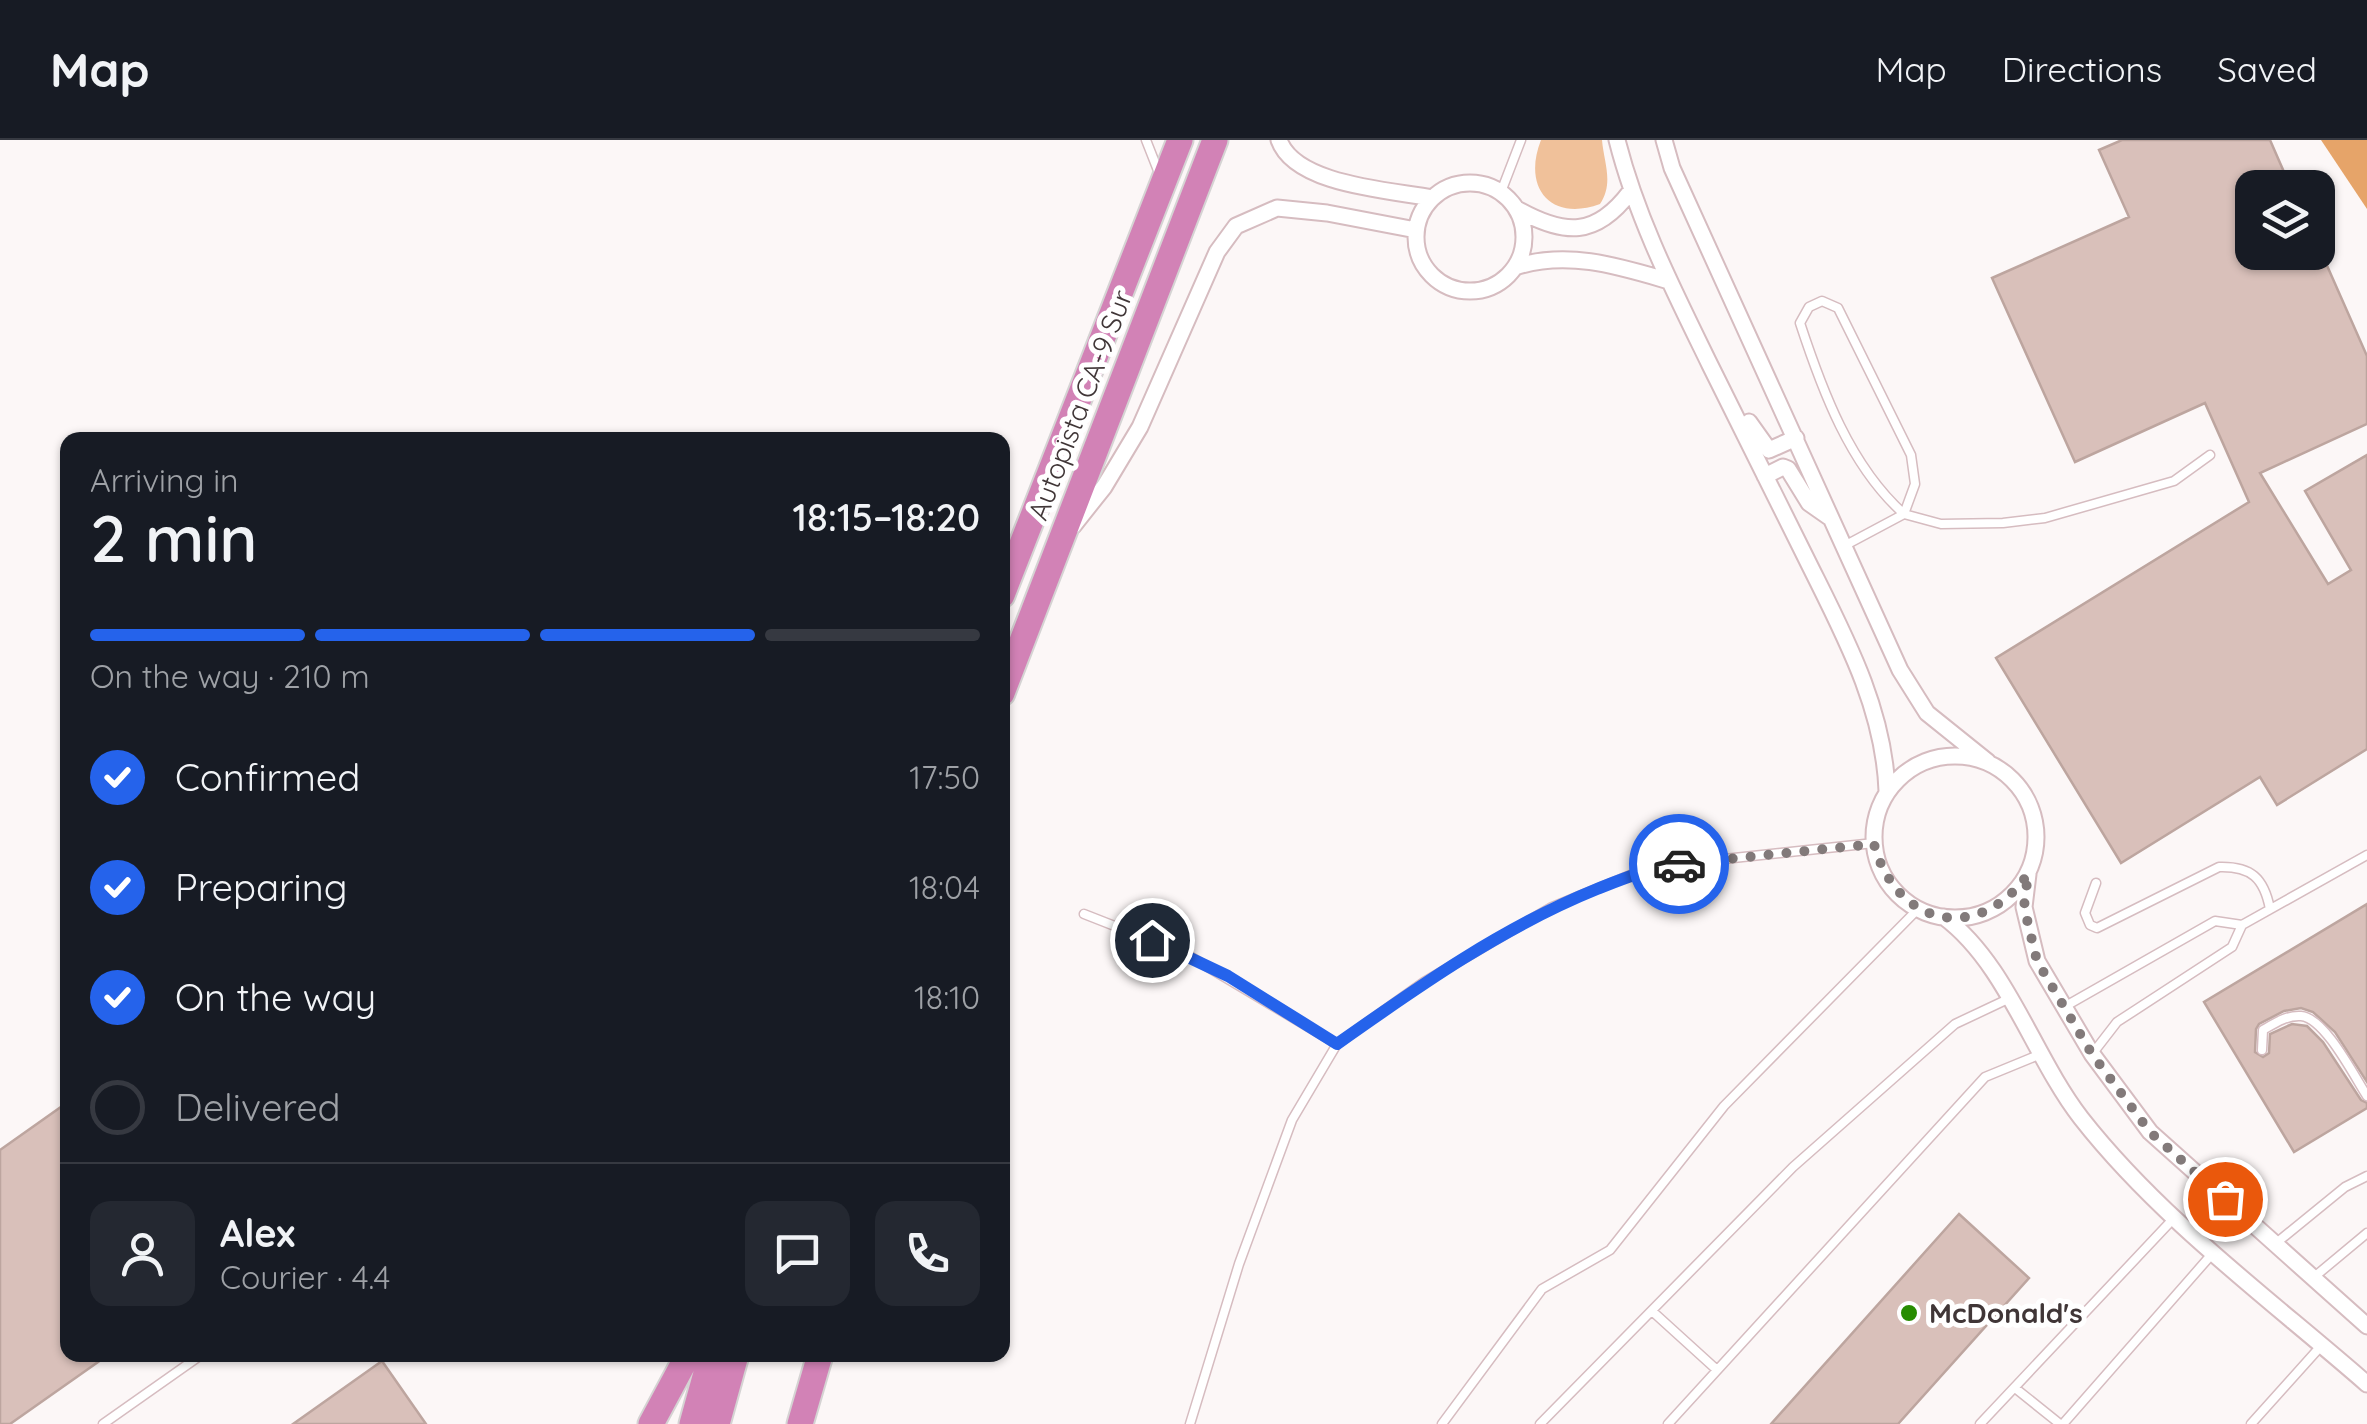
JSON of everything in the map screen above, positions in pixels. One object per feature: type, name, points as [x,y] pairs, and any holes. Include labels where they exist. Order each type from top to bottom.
[{"type":"highway","name":"Autopista CA-9 Sur","points":[[1010,562],[1180,140]]},
{"type":"highway","name":"Autopista CA-9 Sur","points":[[1010,672],[1215,140]]},
{"type":"highway","points":[[652,1424],[684,1362]]},
{"type":"highway","points":[[692,1424],[710,1362]]},
{"type":"highway","points":[[717,1424],[734,1362]]},
{"type":"highway","points":[[800,1424],[818,1362]]},
{"type":"street","points":[[1279,140],[1284,153],[1312,174],[1432,198]]},
{"type":"street","points":[[1616,140],[1630,192],[1668,281],[1834,616],[1872,702],[1884,745],[1887,792]]},
{"type":"street","points":[[1664,140],[1672,168],[1900,670],[1927,713],[2015,781],[2032,810],[2036,842],[2024,907],[2028,933],[2037,961],[2092,1054],[2150,1132],[2367,1326]]},
{"type":"street","points":[[1630,192],[1613,215],[1596,225],[1566,227],[1539,221],[1484,184],[1465,182],[1447,187],[1421,213],[1416,230],[1418,251],[1427,270],[1462,291],[1482,290],[1501,282],[1516,267],[1540,259],[1566,257],[1668,281]]},
{"type":"street","points":[[1058,545],[1104,487],[1140,428],[1217,252],[1236,226],[1277,208],[1416,230]]},
{"type":"street","points":[[1516,208],[1525,238],[1516,267]]},
{"type":"street","points":[[1720,383],[1769,450],[1796,438]]},
{"type":"street","points":[[1765,476],[1784,467],[1788,469],[1809,503],[1830,517]]},
{"type":"street","points":[[1988,762],[1960,755],[1932,758],[1907,771],[1887,792],[1876,816],[1874,844],[1881,870],[1896,892],[1918,909],[1944,917],[1969,917],[1993,909],[2013,894],[2028,874]]},
{"type":"street","points":[[1944,917],[1976,945],[2078,1114],[2110,1152],[2174,1218],[2367,1384]]},
{"type":"lane","points":[[1146,140],[1163,184]]},
{"type":"lane","points":[[1501,192],[1521,140]]},
{"type":"lane","points":[[1843,546],[1904,514],[1915,484],[1911,455],[1838,308],[1822,301],[1809,308],[1800,323],[1814,364],[1860,462],[1886,498],[1904,514],[1941,524],[2045,518],[2174,481],[2210,455]]},
{"type":"lane","points":[[1190,1424],[1238,1264],[1292,1120],[1337,1044],[1424,982],[1552,907],[1650,868],[1874,844]]},
{"type":"lane","points":[[2064,1006],[2166,946],[2215,922],[2242,924],[2367,855]]},
{"type":"lane","points":[[2096,882],[2085,913],[2090,925],[2097,928],[2219,867],[2240,866],[2254,874],[2266,890],[2270,909]]},
{"type":"lane","points":[[1442,1424],[1542,1289],[1610,1250],[1724,1106],[1918,909]]},
{"type":"lane","points":[[1084,914],[1186,954],[1337,1044]]},
{"type":"lane","points":[[2092,1054],[2117,1022],[2232,947],[2242,924]]},
{"type":"lane","points":[[1540,1424],[1793,1167],[1955,1024],[2008,1000]]},
{"type":"lane","points":[[2262,1050],[2263,1030],[2279,1020],[2311,1018],[2323,1028],[2367,1096]]},
{"type":"lane","points":[[1668,1424],[1986,1077],[2041,1054]]},
{"type":"lane","points":[[2275,1244],[2345,1188],[2367,1176]]},
{"type":"lane","points":[[1980,1424],[2174,1218]]},
{"type":"lane","points":[[2313,1278],[2367,1233]]},
{"type":"lane","points":[[2015,1388],[2061,1424],[2214,1251]]},
{"type":"lane","points":[[1652,1311],[1718,1370]]},
{"type":"lane","points":[[2250,1424],[2322,1345]]},
{"type":"lane","points":[[103,1424],[191,1362]]},
{"type":"shaded area","points":[[1541,140],[1602,140],[1607,181],[1600,204],[1567,208],[1545,197],[1535,173]]},
{"type":"shaded area","points":[[2321,140],[2367,140],[2367,209]]},
{"type":"building","points":[[2122,140],[2270,140],[2283,170],[2235,170],[2235,270],[2329,270],[2367,356],[2367,424],[2260,473],[2328,584],[2351,570],[2305,491],[2367,455],[2367,749],[2277,805],[2260,777],[2121,863],[1996,658],[2249,502],[2205,403],[2075,462],[1992,278],[2129,217],[2099,150]]},
{"type":"building","points":[[2367,904],[2367,1082],[2335,1032],[2313,1012],[2301,1008],[2284,1011],[2256,1029],[2255,1052],[2263,1057],[2269,1053],[2270,1034],[2292,1024],[2307,1026],[2367,1103],[2367,1108],[2294,1152],[2204,1002]]},
{"type":"building","points":[[60,1108],[60,1362],[98,1362],[10,1424],[0,1424],[0,1150]]},
{"type":"building","points":[[1959,1214],[2029,1278],[1898,1424],[1771,1424]]},
{"type":"building","points":[[383,1362],[426,1424],[293,1424]]},
{"type":"way so far","points":[[1679,864],[1874,844],[1881,870],[1896,892],[1918,909],[1944,917],[1969,917],[1993,909],[2013,894],[2028,874],[2024,907],[2037,961],[2092,1054],[2150,1132],[2225,1199]]},
{"type":"place","name":"McDonald's","points":[[1909,1313]]},
{"type":"route","points":[[1152,940],[1228,976],[1337,1044],[1424,982],[1552,907],[1650,868],[1679,864]]}]
